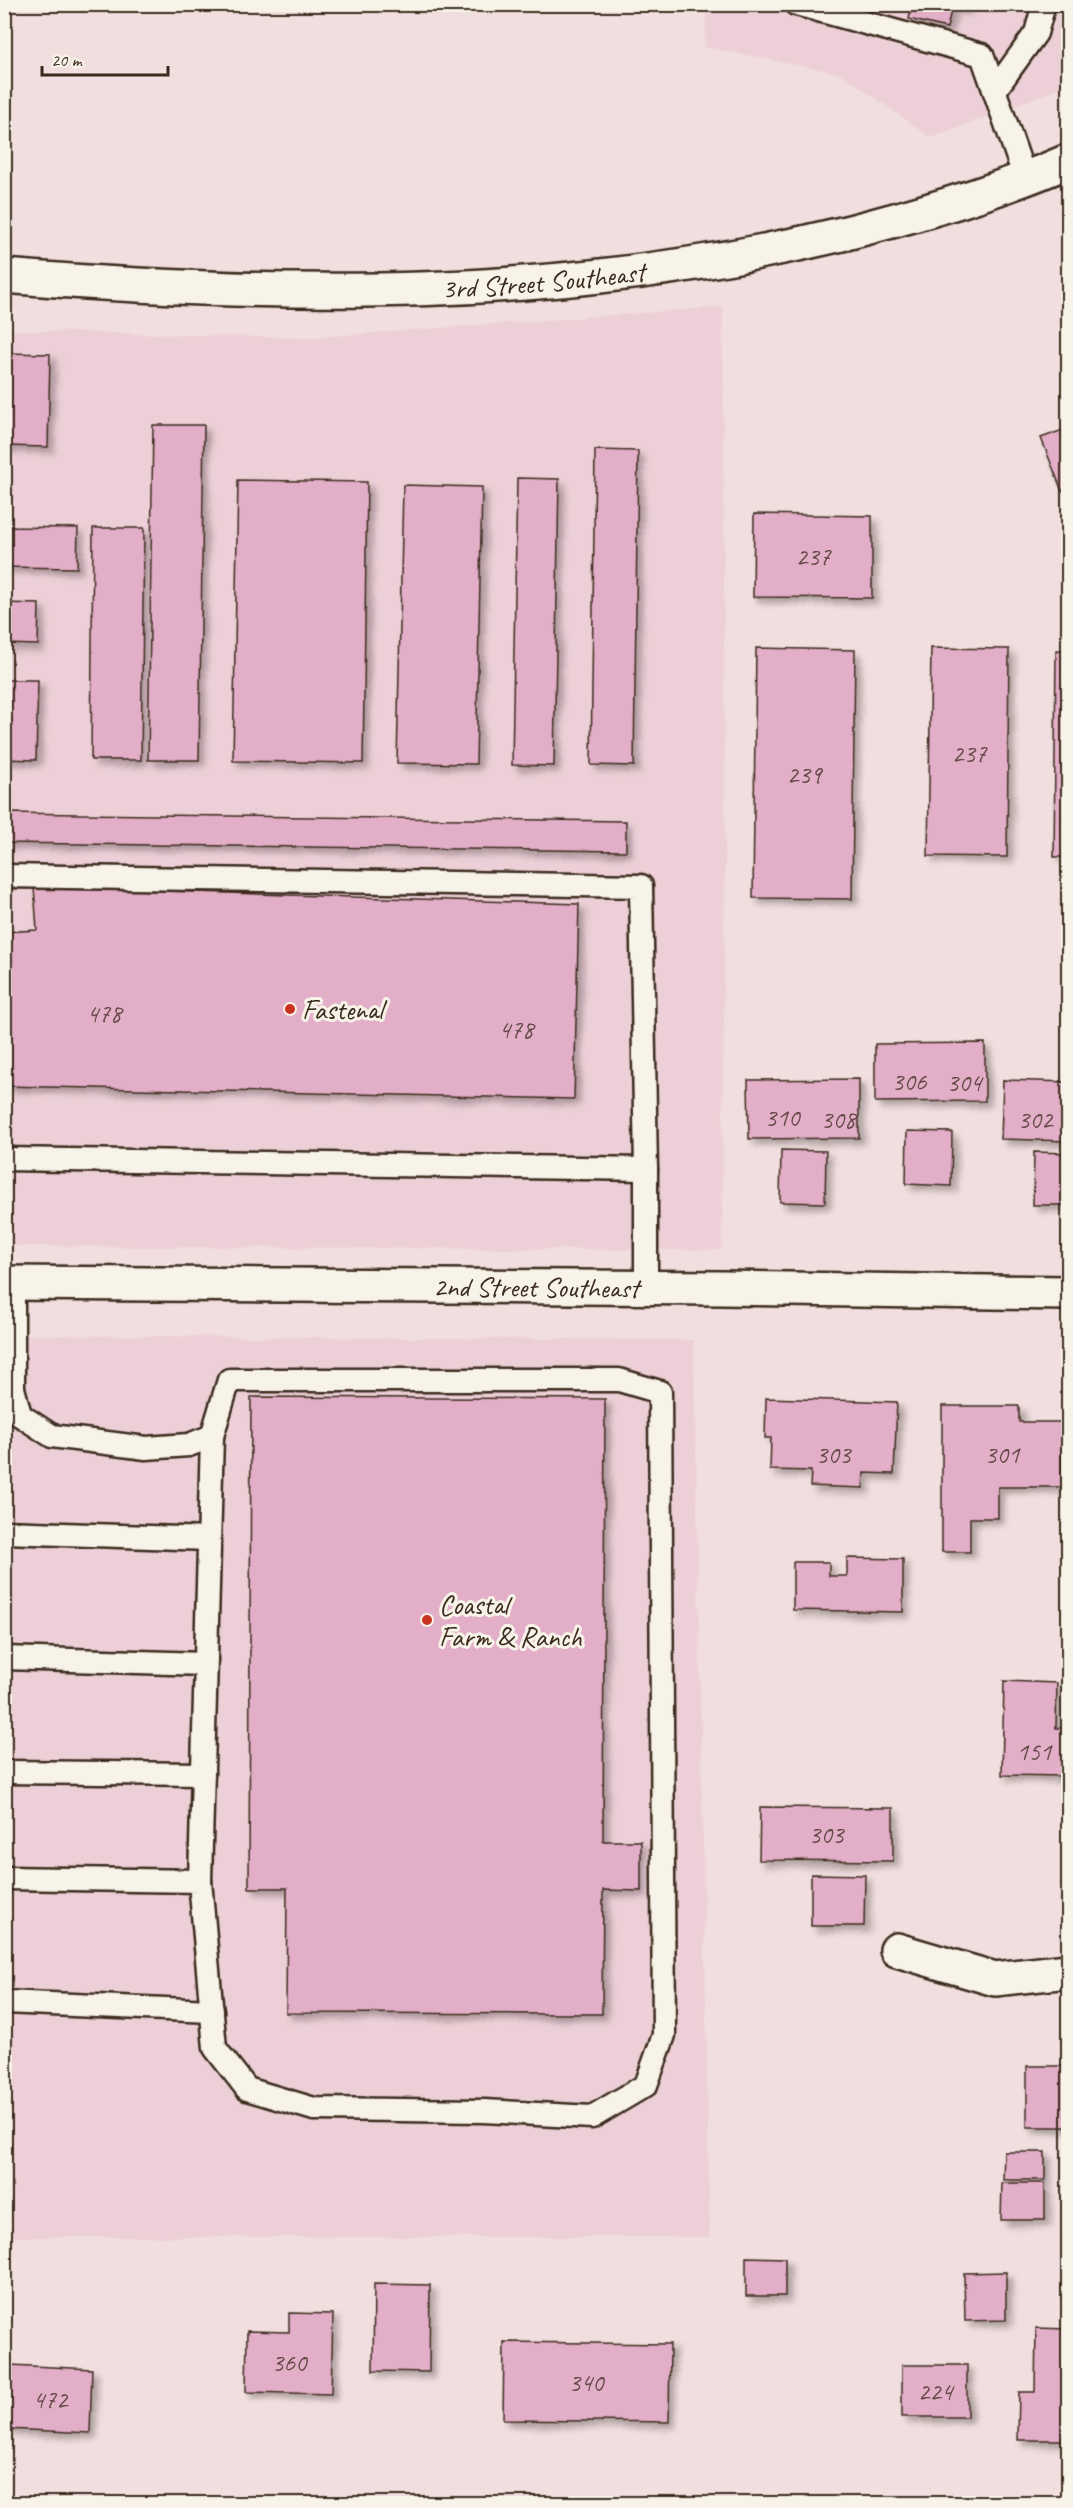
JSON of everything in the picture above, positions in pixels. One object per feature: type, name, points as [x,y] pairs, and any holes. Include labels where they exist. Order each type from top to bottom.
[{"type":"street","name":"3rd Street Southeast","points":[[4,276],[190,289],[383,292],[552,282],[700,263],[799,244],[904,218],[971,198],[1068,162]]},
{"type":"street","name":"2nd Street Southeast","points":[[9,1283],[646,1287],[1068,1293]]},
{"type":"street","points":[[897,1950],[995,1979],[1068,1971]]},
{"type":"lane","points":[[796,4],[982,55],[1025,178]]},
{"type":"lane","points":[[995,90],[1036,33],[1044,4]]},
{"type":"lane","points":[[4,876],[641,886],[646,1287]]},
{"type":"lane","points":[[4,1159],[646,1169]]},
{"type":"lane","points":[[9,1283],[13,1388],[20,1415],[52,1436],[146,1448],[189,1445],[212,1436]]},
{"type":"lane","points":[[229,1380],[619,1380],[660,1392],[664,2035],[646,2085],[592,2117],[484,2111],[314,2109],[247,2089],[215,2048],[200,1881],[212,1436],[229,1380]]},
{"type":"lane","points":[[4,1532],[209,1539]]},
{"type":"lane","points":[[4,1658],[206,1664]]},
{"type":"lane","points":[[4,1772],[203,1774]]},
{"type":"lane","points":[[4,1878],[200,1881]]},
{"type":"lane","points":[[4,2002],[212,2012]]},
{"type":"shaded area","points":[[706,5],[1068,5],[1068,85],[931,138],[842,74],[705,47]]},
{"type":"shaded area","points":[[723,307],[725,861],[722,1250],[5,1246],[5,330],[304,338]]},
{"type":"shaded area","points":[[5,1335],[694,1340],[710,2237],[5,2237]]},
{"type":"building","points":[[912,4],[966,4],[965,9],[952,6],[947,28],[909,19]]},
{"type":"building","points":[[4,353],[50,354],[48,447],[4,446]]},
{"type":"building","points":[[153,425],[204,425],[199,760],[148,760]]},
{"type":"building","points":[[1068,428],[1068,489],[1062,491],[1041,438]]},
{"type":"building","points":[[595,450],[638,451],[634,766],[591,765]]},
{"type":"building","points":[[517,478],[559,479],[554,766],[512,765]]},
{"type":"building","points":[[238,480],[367,482],[363,763],[233,761]]},
{"type":"building","points":[[403,485],[482,487],[476,764],[397,763]]},
{"type":"building","points":[[754,514],[872,516],[872,598],[753,597]]},
{"type":"building","points":[[4,527],[78,528],[77,568],[4,567]]},
{"type":"building","points":[[93,528],[144,528],[141,760],[91,760]]},
{"type":"building","points":[[4,603],[39,604],[38,645],[4,644]]},
{"type":"building","points":[[756,648],[855,650],[852,899],[753,898]]},
{"type":"building","points":[[931,648],[1009,649],[1007,857],[928,856]]},
{"type":"building","points":[[1056,650],[1068,650],[1068,857],[1054,857]]},
{"type":"building","points":[[4,680],[38,680],[36,760],[4,759]]},
{"type":"building","points":[[4,813],[626,821],[626,851],[4,843]]},
{"type":"building","name":"Fastenal","points":[[34,887],[579,904],[574,1099],[4,1086],[4,932],[37,930]]},
{"type":"building","points":[[985,1043],[985,1101],[875,1102],[875,1044]]},
{"type":"building","points":[[859,1079],[859,1138],[749,1139],[748,1080]]},
{"type":"building","points":[[1003,1080],[1068,1082],[1068,1141],[1001,1139]]},
{"type":"building","points":[[907,1131],[952,1132],[951,1186],[906,1184]]},
{"type":"building","points":[[781,1150],[826,1151],[825,1203],[780,1202]]},
{"type":"building","points":[[1034,1152],[1068,1153],[1068,1205],[1033,1205]]},
{"type":"building","name":"Coastal Farm & Ranch","points":[[251,1397],[605,1399],[603,1841],[641,1841],[641,1891],[603,1890],[602,2014],[286,2013],[287,1888],[249,1888]]},
{"type":"building","points":[[766,1398],[897,1402],[894,1474],[864,1473],[863,1488],[810,1486],[811,1471],[770,1470],[771,1438],[765,1438]]},
{"type":"building","points":[[942,1406],[1019,1406],[1019,1422],[1062,1422],[1062,1487],[998,1487],[998,1518],[970,1518],[970,1552],[942,1552]]},
{"type":"building","points":[[847,1558],[903,1559],[903,1612],[793,1610],[793,1562],[829,1562],[829,1576],[847,1576]]},
{"type":"building","points":[[1004,1681],[1057,1683],[1056,1728],[1066,1728],[1064,1776],[1002,1775]]},
{"type":"building","points":[[760,1807],[893,1808],[893,1861],[759,1860]]},
{"type":"building","points":[[811,1874],[865,1875],[864,1926],[811,1926]]},
{"type":"building","points":[[1027,2066],[1068,2066],[1068,2127],[1027,2127]]},
{"type":"building","points":[[1004,2152],[1045,2152],[1045,2180],[1003,2180]]},
{"type":"building","points":[[1002,2183],[1045,2183],[1045,2220],[1001,2220]]},
{"type":"building","points":[[746,2257],[785,2258],[785,2296],[746,2296]]},
{"type":"building","points":[[1006,2272],[1006,2320],[965,2321],[964,2273]]},
{"type":"building","points":[[374,2284],[430,2285],[429,2372],[373,2371]]},
{"type":"building","points":[[289,2313],[333,2314],[331,2394],[246,2392],[247,2331],[289,2332]]},
{"type":"building","points":[[1036,2328],[1068,2329],[1068,2440],[1018,2440],[1019,2392],[1035,2392]]},
{"type":"building","points":[[504,2342],[670,2344],[669,2422],[503,2420]]},
{"type":"building","points":[[10,2365],[92,2369],[90,2433],[7,2429]]},
{"type":"building","points":[[902,2365],[967,2365],[967,2417],[902,2417]]},
{"type":"place","name":"Fastenal","points":[[290,1009]]},
{"type":"place","name":"Coastal Farm & Ranch","points":[[427,1620]]}]
